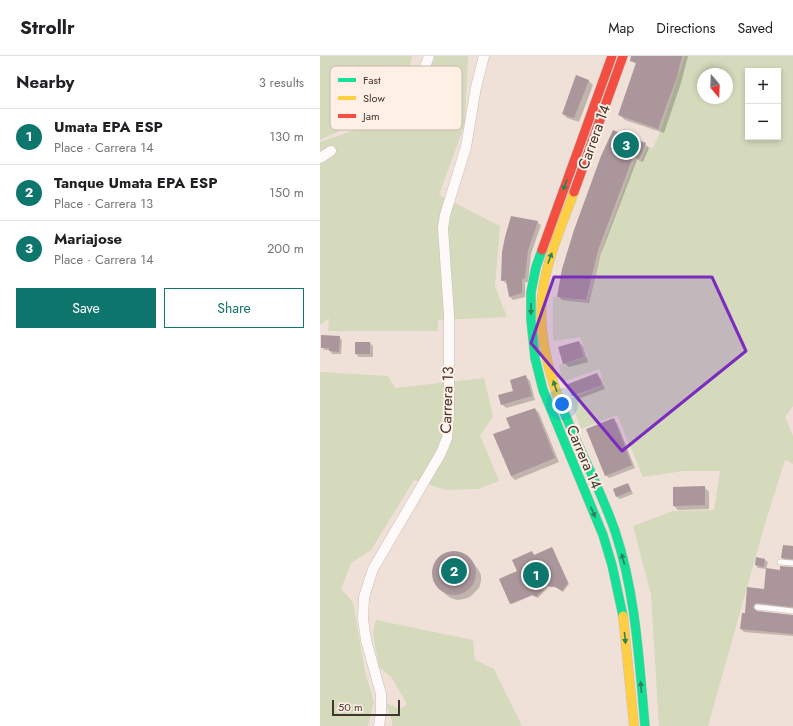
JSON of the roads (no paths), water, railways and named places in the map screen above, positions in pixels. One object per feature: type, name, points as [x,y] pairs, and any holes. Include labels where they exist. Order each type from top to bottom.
[{"type":"main road","name":"Carrera 14","points":[[612,56],[536,267],[531,292],[531,320],[535,358],[543,390],[603,535],[612,565],[623,614],[634,726]]},
{"type":"main road","name":"Carrera 14","points":[[624,56],[547,268],[542,293],[542,318],[546,355],[554,386],[615,532],[624,564],[634,612],[645,726]]},
{"type":"street","points":[[425,66],[429,56]]},
{"type":"street","name":"Carrera 13","points":[[379,726],[381,694],[366,640],[363,619],[364,597],[373,569],[441,453],[447,438],[449,414],[449,315],[443,228],[445,215],[466,147],[476,87],[484,56]]},
{"type":"lane","points":[[780,562],[793,564]]},
{"type":"lane","points":[[757,607],[793,611]]},
{"type":"place","name":"Mariajose","points":[[626,145]]},
{"type":"place","name":"Tanque Umata EPA ESP","points":[[454,571]]},
{"type":"place","name":"Umata EPA ESP","points":[[536,575]]}]
